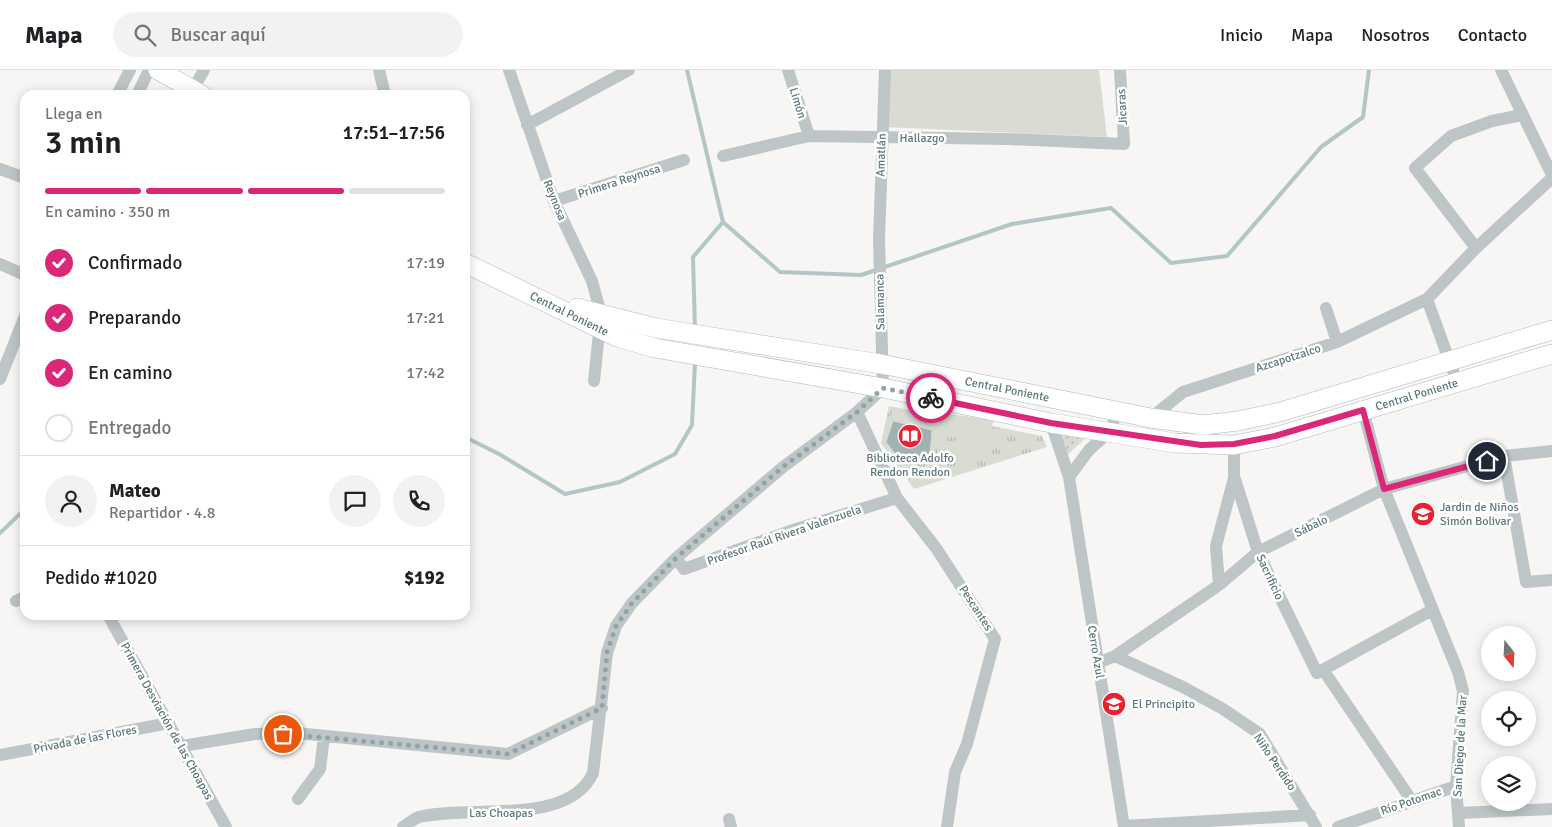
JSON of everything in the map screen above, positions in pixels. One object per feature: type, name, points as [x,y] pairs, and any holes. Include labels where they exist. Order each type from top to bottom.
[{"type":"main road","points":[[158,70],[193,90]]},
{"type":"main road","name":"Central Poniente","points":[[470,265],[540,298],[601,322],[655,348],[883,388],[1051,423],[1175,443],[1234,444],[1275,436],[1552,354]]},
{"type":"main road","name":"Central Poniente","points":[[601,322],[656,328],[881,364],[1118,412],[1204,424],[1238,421],[1280,412],[1552,330]]},
{"type":"street","points":[[120,90],[130,70]]},
{"type":"street","points":[[139,90],[149,70]]},
{"type":"street","points":[[198,90],[204,70]]},
{"type":"street","points":[[379,70],[384,90]]},
{"type":"street","name":"Reynosa","points":[[509,70],[554,201],[592,281],[601,322]]},
{"type":"street","points":[[527,125],[629,70]]},
{"type":"street","name":"Limón","points":[[788,70],[808,136]]},
{"type":"street","name":"Amatlán","points":[[879,240],[881,138],[885,70]]},
{"type":"street","name":"Jicaras","points":[[1120,70],[1124,144]]},
{"type":"street","name":"Azcapotzalco","points":[[1151,418],[1183,392],[1337,342],[1427,299],[1476,248],[1552,176],[1501,70]]},
{"type":"street","points":[[1476,248],[1415,168],[1451,136],[1492,121],[1522,115]]},
{"type":"street","name":"Hallazgo","points":[[723,156],[808,136],[1008,139],[1124,144]]},
{"type":"street","name":"Primera Reynosa","points":[[554,201],[684,160]]},
{"type":"street","points":[[0,169],[20,176]]},
{"type":"street","name":"Salamanca","points":[[879,240],[881,364]]},
{"type":"street","points":[[0,264],[20,273]]},
{"type":"street","points":[[1427,299],[1457,382]]},
{"type":"street","points":[[1326,308],[1337,342]]},
{"type":"street","points":[[594,381],[601,322]]},
{"type":"street","points":[[0,379],[4,357],[20,326]]},
{"type":"street","points":[[881,364],[883,388]]},
{"type":"street","name":"Las Choapas","points":[[402,827],[417,818],[449,813],[514,818],[558,809],[572,801],[584,790],[593,772],[602,708],[607,652],[616,626],[632,603],[676,558],[783,467],[857,412],[883,388]]},
{"type":"street","name":"San Diego de la Mar","points":[[1363,410],[1384,489],[1458,672],[1463,691],[1456,786],[1459,827]]},
{"type":"street","name":"Pescantes","points":[[857,412],[897,498],[936,548],[995,639],[967,744],[956,772],[947,827]]},
{"type":"street","points":[[1069,477],[1089,450],[1109,432],[1118,412]]},
{"type":"street","name":"Cerro Azul","points":[[1051,423],[1069,477],[1124,827]]},
{"type":"street","name":"Sacrificio","points":[[1219,585],[1216,546],[1234,476],[1234,444]]},
{"type":"street","name":"Sábalo","points":[[1098,663],[1115,656],[1219,585],[1258,552],[1384,489],[1504,456],[1552,452]]},
{"type":"street","points":[[1504,456],[1526,582],[1552,580]]},
{"type":"street","name":"Sacrificio","points":[[1234,476],[1258,552],[1320,672],[1412,801]]},
{"type":"street","name":"Profesor Raúl Rivera Valenzuela","points":[[676,558],[684,569],[796,529],[897,498]]},
{"type":"street","points":[[1320,672],[1432,610]]},
{"type":"street","name":"Primera Desviación de las Choapas","points":[[111,620],[226,827]]},
{"type":"street","name":"Niño Perdido","points":[[1115,656],[1223,709],[1260,734],[1313,821]]},
{"type":"street","points":[[182,746],[255,734],[296,733],[508,754],[602,708]]},
{"type":"street","name":"Privada de las Flores","points":[[0,755],[169,723]]},
{"type":"street","points":[[298,798],[320,769],[324,737]]},
{"type":"street","name":"Río Potomac","points":[[1338,827],[1456,786]]},
{"type":"street","points":[[1458,813],[1552,809]]},
{"type":"street","points":[[1124,827],[1313,821]]},
{"type":"green space","points":[[889,70],[1099,70],[1107,137],[884,127]]},
{"type":"green space","points":[[889,406],[1042,436],[1047,447],[914,489],[881,443]]},
{"type":"green space","points":[[893,409],[941,418],[943,413],[994,420],[989,433],[985,434],[990,450],[945,465],[940,447],[968,438],[938,436],[888,425]]},
{"type":"green space","points":[[1059,430],[1088,436],[1065,457]]},
{"type":"building","name":"Biblioteca Adolfo Rendon Rendon","points":[[893,421],[932,430],[930,456],[902,463],[886,442]]},
{"type":"waterway","points":[[687,70],[723,222],[780,272],[861,275],[1012,224],[1111,208],[1171,263],[1227,256],[1321,147],[1363,117],[1369,70]]},
{"type":"waterway","points":[[695,330],[693,257],[723,222]]},
{"type":"waterway","points":[[470,440],[499,454],[565,494],[620,482],[675,454],[692,425],[695,362]]},
{"type":"waterway","points":[[0,533],[20,514]]},
{"type":"way so far","points":[[283,734],[296,733],[508,754],[602,708],[607,652],[616,626],[632,603],[676,558],[783,467],[857,412],[883,388],[931,398]]},
{"type":"place","name":"Biblioteca Adolfo Rendon Rendon","points":[[910,436]]},
{"type":"place","name":"Jardin de Niños Simón Bolivar","points":[[1423,514]]},
{"type":"place","name":"El Principito","points":[[1114,704]]},
{"type":"route","points":[[931,398],[1051,423],[1175,443],[1201,445],[1234,444],[1275,436],[1363,410],[1384,489],[1487,461]]}]
